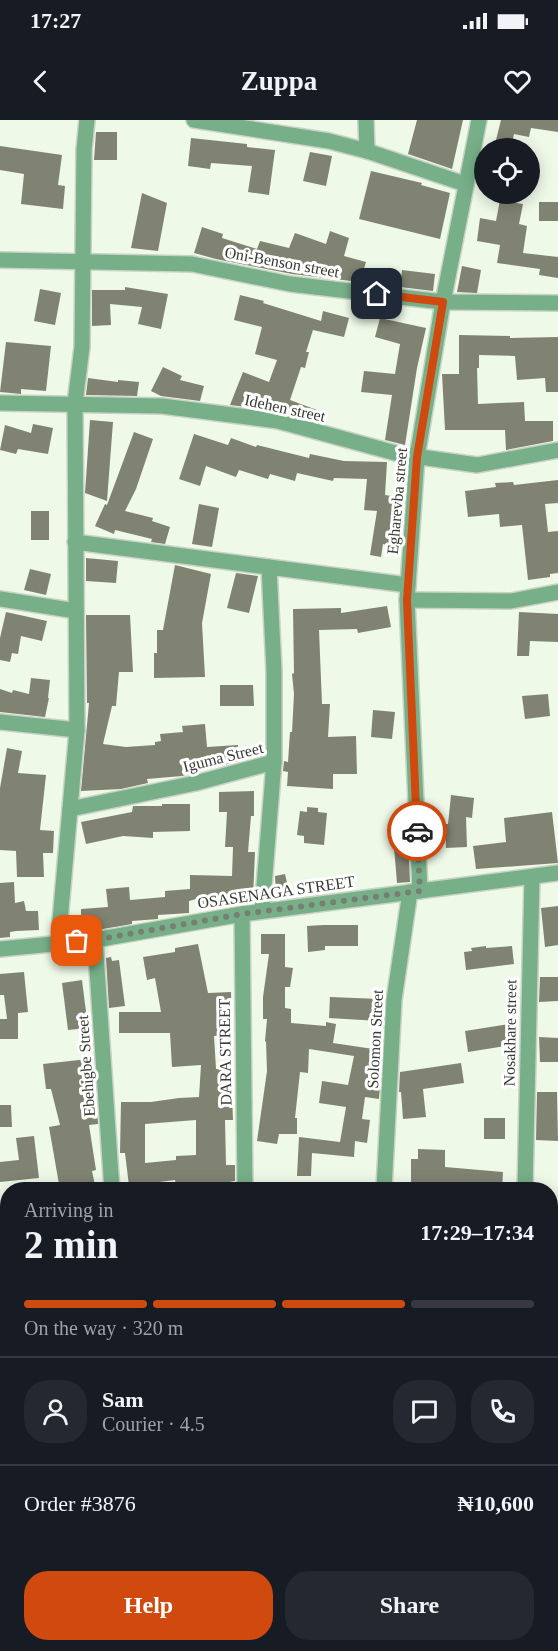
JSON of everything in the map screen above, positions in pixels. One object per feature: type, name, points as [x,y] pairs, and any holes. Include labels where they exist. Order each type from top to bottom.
[{"type":"street","points":[[58,943],[77,730],[75,403],[82,347],[84,150],[87,120]]},
{"type":"street","points":[[194,120],[276,132],[367,151],[465,184]]},
{"type":"street","points":[[366,120],[367,151]]},
{"type":"street","name":"Egharevba street","points":[[415,892],[407,592],[417,457],[443,302],[479,120]]},
{"type":"street","name":"Oni-Benson street","points":[[0,260],[192,264],[290,284],[443,302],[558,303]]},
{"type":"street","name":"Idehen street","points":[[0,403],[162,406],[278,421],[399,454],[477,465],[558,450]]},
{"type":"street","points":[[75,542],[269,567],[407,592],[511,601],[558,592]]},
{"type":"street","points":[[269,567],[274,671],[274,762]]},
{"type":"street","points":[[0,599],[76,611]]},
{"type":"street","points":[[0,722],[77,730]]},
{"type":"street","name":"Iguma Street","points":[[70,809],[196,783],[274,762],[262,911]]},
{"type":"street","name":"OSASENAGA STREET","points":[[0,950],[95,940],[262,911],[558,873]]},
{"type":"street","name":"Nosakhare street","points":[[525,1182],[532,877]]},
{"type":"street","name":"Solomon Street","points":[[384,1182],[394,1000],[415,892]]},
{"type":"street","name":"DARA STREET","points":[[242,914],[244,1182]]},
{"type":"street","name":"Ebehigbe Street","points":[[95,940],[111,1182]]},
{"type":"building","points":[[417,120],[463,120],[452,169],[408,154]]},
{"type":"building","points":[[501,120],[558,120],[558,132],[531,128],[529,137],[514,134],[513,138],[496,138]]},
{"type":"building","points":[[96,132],[117,132],[117,160],[94,160]]},
{"type":"building","points":[[191,138],[247,144],[247,147],[275,150],[269,195],[248,192],[252,166],[211,163],[210,169],[188,166]]},
{"type":"building","points":[[0,146],[62,155],[58,185],[65,186],[63,209],[21,204],[24,174],[0,170]]},
{"type":"building","points":[[310,152],[332,156],[326,186],[303,181]]},
{"type":"building","points":[[371,171],[422,183],[421,185],[450,193],[440,239],[359,219]]},
{"type":"building","points":[[142,193],[167,203],[158,251],[131,248]]},
{"type":"building","points":[[540,202],[558,202],[558,221],[539,221]]},
{"type":"building","points":[[499,204],[523,204],[519,224],[527,226],[523,253],[558,257],[558,278],[539,275],[540,269],[497,263],[500,245],[477,241],[480,218],[496,221]]},
{"type":"building","points":[[202,227],[223,234],[222,238],[257,249],[260,241],[289,248],[295,233],[326,244],[330,231],[349,238],[344,256],[366,262],[360,282],[292,274],[216,259],[194,253]]},
{"type":"building","points":[[462,266],[481,270],[477,293],[457,292]]},
{"type":"building","points":[[402,270],[435,274],[433,291],[400,287]]},
{"type":"building","points":[[125,287],[168,294],[161,329],[138,324],[142,307],[110,304],[111,325],[92,326],[92,290],[125,290]]},
{"type":"building","points":[[40,289],[61,293],[55,325],[34,321]]},
{"type":"building","points":[[240,295],[321,321],[323,311],[349,318],[344,337],[313,330],[306,352],[309,352],[305,368],[301,367],[290,400],[317,410],[313,420],[279,411],[230,405],[243,372],[269,382],[277,360],[255,354],[262,327],[234,320]]},
{"type":"building","points":[[380,318],[426,328],[405,445],[385,440],[392,395],[361,392],[364,371],[395,374],[400,344],[375,337]]},
{"type":"building","points":[[459,335],[510,336],[510,338],[558,337],[558,392],[546,392],[545,378],[517,380],[515,356],[479,355],[479,368],[477,368],[478,404],[524,402],[525,421],[553,421],[553,441],[506,450],[505,430],[445,430],[442,374],[459,374]]},
{"type":"building","points":[[6,342],[51,346],[46,391],[21,389],[21,394],[0,392]]},
{"type":"building","points":[[163,367],[182,376],[180,380],[204,386],[200,401],[161,396],[151,391]]},
{"type":"building","points":[[88,378],[139,382],[137,396],[86,395]]},
{"type":"building","points":[[90,420],[113,422],[107,501],[85,493]]},
{"type":"building","points":[[33,424],[53,428],[48,454],[18,449],[16,454],[0,450],[5,425],[31,433]]},
{"type":"building","points":[[134,432],[153,439],[136,489],[125,511],[153,518],[152,521],[170,527],[165,544],[151,542],[152,539],[115,530],[114,534],[95,526],[105,504],[107,505]]},
{"type":"building","points":[[194,434],[228,445],[231,438],[256,447],[257,445],[309,458],[310,454],[344,461],[387,462],[385,495],[404,498],[403,518],[396,517],[391,546],[383,544],[381,557],[370,555],[377,511],[364,510],[367,479],[334,478],[333,481],[297,473],[295,481],[270,474],[268,479],[239,470],[236,477],[206,466],[200,486],[179,479]]},
{"type":"building","points":[[558,480],[558,503],[545,504],[548,532],[558,531],[558,573],[550,574],[550,577],[528,580],[522,525],[500,527],[499,514],[468,517],[465,491],[496,487],[495,483],[513,482],[514,485]]},
{"type":"building","points":[[199,504],[219,508],[212,547],[192,544]]},
{"type":"building","points":[[31,511],[49,511],[49,540],[31,540]]},
{"type":"building","points":[[86,558],[118,561],[116,583],[86,581]]},
{"type":"building","points":[[175,565],[211,574],[202,623],[205,677],[154,678],[157,630],[163,630]]},
{"type":"building","points":[[30,569],[51,574],[46,595],[24,590]]},
{"type":"building","points":[[236,573],[258,576],[249,613],[227,608]]},
{"type":"building","points":[[387,606],[391,627],[358,633],[357,629],[319,630],[322,704],[330,704],[328,737],[356,736],[357,774],[333,774],[333,789],[287,786],[288,772],[283,771],[284,761],[288,762],[290,732],[292,732],[293,609],[341,608],[341,613]]},
{"type":"building","points":[[6,612],[47,621],[42,641],[21,636],[18,654],[12,653],[10,662],[0,660],[0,638]]},
{"type":"building","points":[[519,612],[558,614],[558,642],[530,641],[529,656],[517,656]]},
{"type":"building","points":[[86,615],[130,615],[133,672],[119,672],[116,706],[112,706],[103,744],[126,747],[155,745],[155,742],[161,741],[160,734],[183,732],[182,726],[205,724],[207,747],[238,745],[239,761],[182,776],[147,779],[148,783],[121,789],[81,791],[89,703],[87,703]]},
{"type":"building","points":[[31,678],[50,680],[45,717],[0,712],[0,689],[12,693],[13,690],[29,694]]},
{"type":"building","points":[[220,685],[253,685],[254,706],[220,706]]},
{"type":"building","points":[[548,694],[550,716],[525,719],[522,696]]},
{"type":"building","points":[[373,710],[395,712],[392,739],[371,737]]},
{"type":"building","points":[[7,748],[22,751],[18,773],[46,775],[40,830],[54,831],[53,853],[43,853],[44,877],[17,877],[16,851],[0,850],[0,788]]},
{"type":"building","points":[[254,791],[254,816],[251,816],[248,852],[255,852],[253,898],[238,897],[239,905],[220,908],[220,906],[199,905],[196,899],[189,901],[189,913],[158,915],[158,919],[132,921],[132,924],[103,929],[81,930],[81,909],[108,907],[106,889],[129,887],[130,900],[165,897],[165,891],[190,889],[190,875],[232,876],[233,847],[225,847],[227,812],[219,812],[219,792]]},
{"type":"building","points":[[451,795],[474,798],[472,818],[466,817],[467,847],[446,848],[445,824],[448,824]]},
{"type":"building","points":[[162,804],[190,804],[190,831],[153,832],[153,838],[123,836],[86,844],[81,822],[132,812],[133,806],[162,806]]},
{"type":"building","points":[[307,807],[318,808],[318,812],[327,813],[324,845],[304,843],[304,836],[297,835],[300,811],[307,812]]},
{"type":"building","points":[[552,812],[558,863],[476,869],[473,846],[506,842],[504,818]]},
{"type":"building","points":[[408,834],[410,882],[397,883],[393,835]]},
{"type":"building","points":[[285,874],[289,892],[292,891],[294,897],[274,900],[275,876]]},
{"type":"building","points":[[14,882],[15,903],[24,901],[26,911],[38,911],[39,930],[10,932],[10,937],[0,938],[0,883]]},
{"type":"building","points":[[558,906],[558,945],[545,947],[541,908]]},
{"type":"building","points":[[358,925],[358,946],[325,946],[325,950],[308,952],[307,926]]},
{"type":"building","points":[[261,934],[285,934],[285,967],[293,968],[290,987],[285,987],[285,1008],[291,1009],[291,1023],[326,1026],[326,1022],[336,1024],[333,1043],[380,1050],[372,1083],[380,1085],[379,1099],[365,1097],[362,1119],[370,1120],[367,1143],[355,1141],[354,1157],[312,1153],[311,1176],[297,1176],[299,1137],[340,1142],[346,1107],[319,1103],[322,1081],[348,1085],[354,1056],[309,1049],[308,1073],[300,1072],[295,1118],[297,1118],[297,1134],[279,1134],[277,1144],[257,1141],[267,1071],[265,1041],[267,1019],[263,1019],[263,997],[269,954],[261,954]]},
{"type":"building","points":[[198,944],[208,993],[231,992],[232,1035],[214,1036],[216,1069],[227,1070],[225,1097],[232,1097],[233,1120],[225,1120],[226,1165],[235,1165],[235,1181],[129,1182],[125,1153],[120,1153],[121,1102],[151,1102],[199,1097],[201,1065],[172,1067],[170,1033],[119,1033],[119,1012],[161,1012],[155,978],[147,980],[143,957],[175,952],[175,948]],"holes":[[[196,1120],[196,1155],[176,1156],[176,1160],[145,1163],[145,1124]]]},
{"type":"building","points":[[486,946],[486,948],[512,946],[514,964],[466,970],[464,952],[472,951],[471,948]]},
{"type":"building","points":[[111,957],[112,961],[119,960],[125,1006],[109,1008],[106,958]]},
{"type":"building","points":[[24,972],[28,1012],[18,1013],[18,1039],[0,1039],[0,1019],[7,1019],[4,995],[0,995],[0,974]]},
{"type":"building","points":[[540,977],[558,977],[558,1001],[539,1002]]},
{"type":"building","points":[[82,980],[88,1028],[68,1030],[62,983]]},
{"type":"building","points":[[330,997],[380,999],[379,1021],[329,1018]]},
{"type":"building","points":[[509,1024],[512,1045],[468,1052],[465,1031]]},
{"type":"building","points":[[539,1037],[558,1038],[558,1062],[540,1062]]},
{"type":"building","points":[[88,1059],[91,1084],[84,1085],[90,1108],[97,1107],[98,1124],[89,1125],[96,1170],[92,1171],[94,1182],[59,1182],[49,1127],[60,1125],[51,1089],[46,1089],[43,1064]]},
{"type":"building","points":[[461,1063],[464,1083],[423,1089],[426,1117],[403,1119],[401,1092],[399,1092],[400,1072]]},
{"type":"building","points":[[537,1092],[557,1092],[558,1141],[536,1140]]},
{"type":"building","points":[[0,1105],[11,1105],[12,1127],[0,1127]]},
{"type":"building","points":[[484,1118],[505,1118],[505,1139],[484,1139]]},
{"type":"building","points":[[34,1136],[39,1178],[0,1182],[0,1162],[19,1160],[16,1138]]},
{"type":"building","points":[[418,1149],[445,1150],[445,1167],[503,1172],[502,1182],[411,1182],[411,1159],[418,1159]]},
{"type":"way so far","points":[[77,941],[95,940],[242,914],[420,891],[417,831]]},
{"type":"route","points":[[377,294],[443,302],[417,457],[407,600],[417,831]]}]
